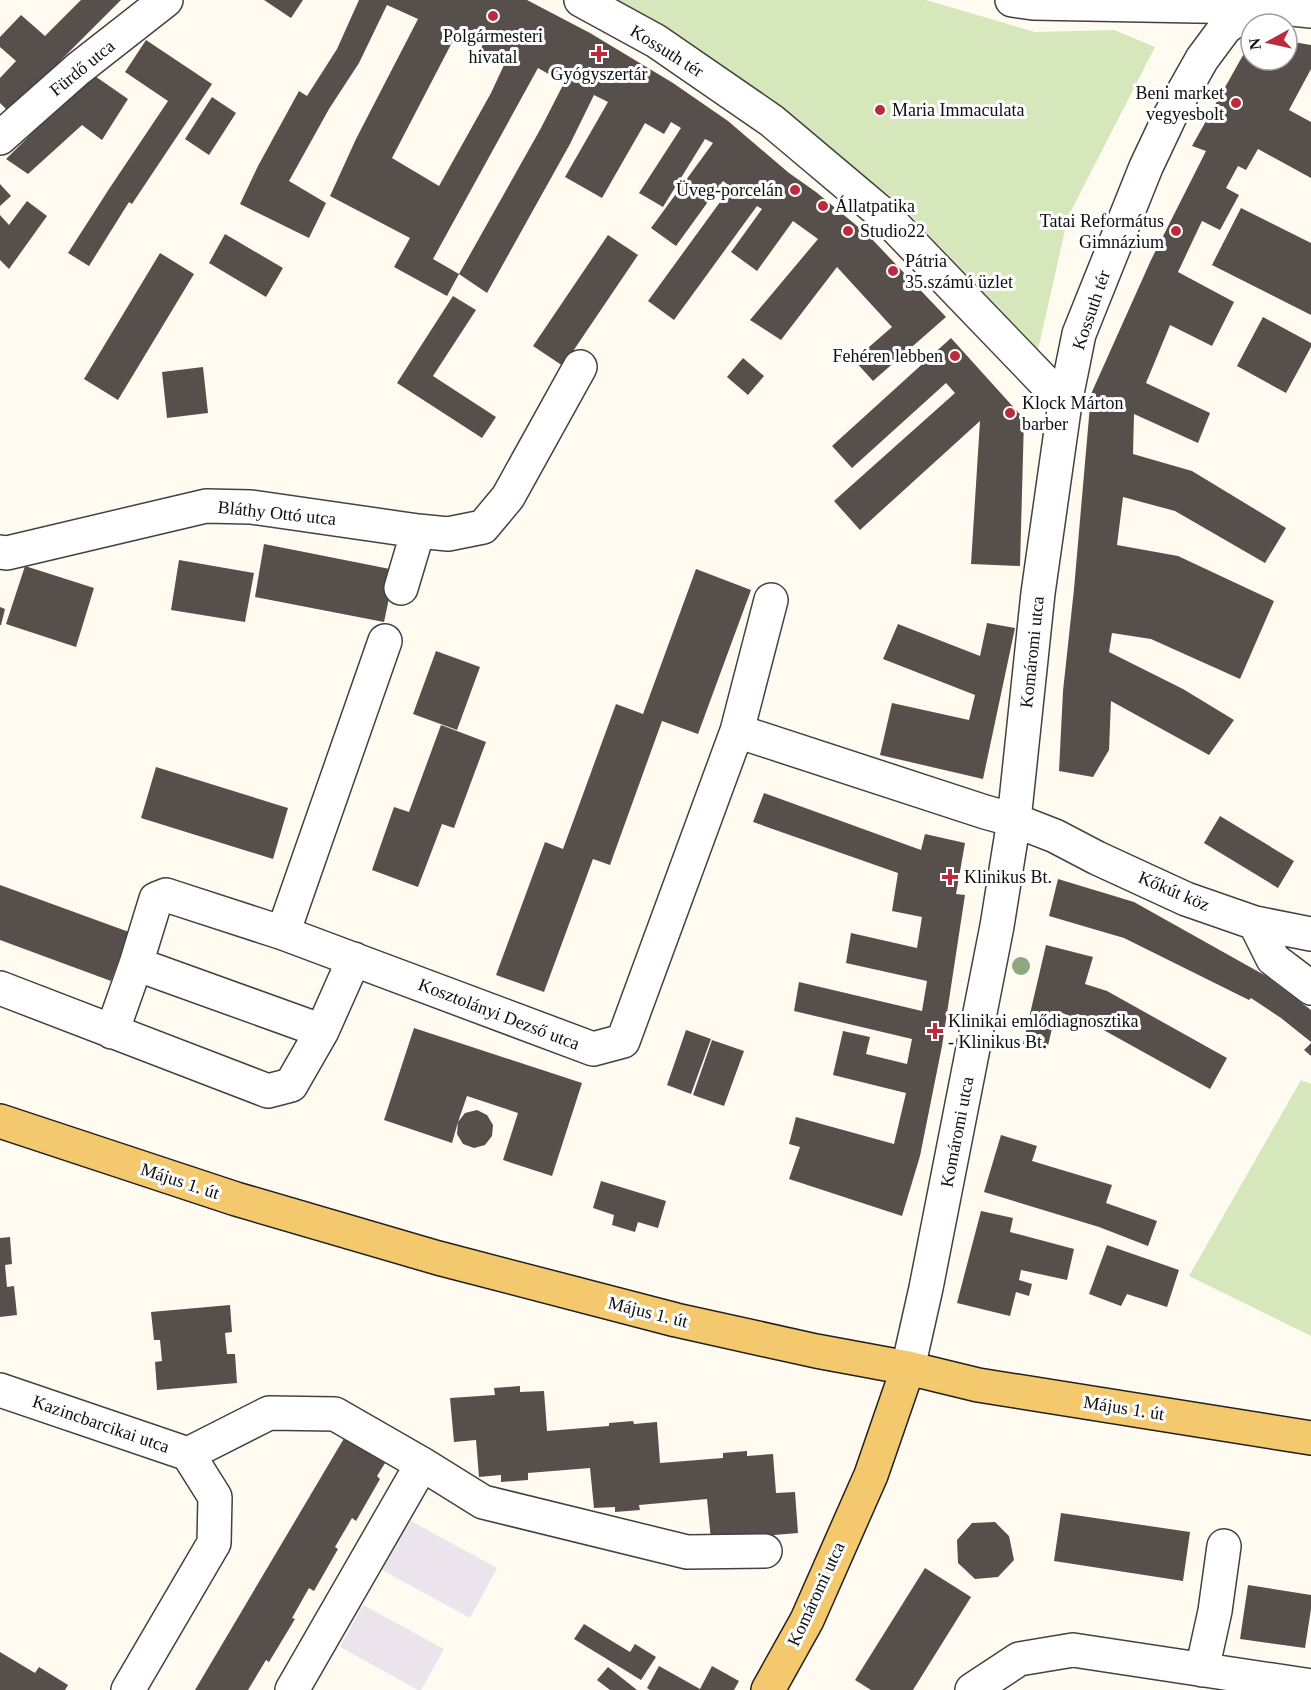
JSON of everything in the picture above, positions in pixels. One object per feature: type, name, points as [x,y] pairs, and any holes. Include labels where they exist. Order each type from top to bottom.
[{"type":"main road","name":"Május 1. út","points":[[0,1121],[236,1199],[438,1258],[676,1320],[816,1351],[908,1368],[978,1385],[1311,1438]]},
{"type":"main road","name":"Komáromi utca","points":[[768,1690],[807,1620],[871,1475],[908,1368]]},
{"type":"street","name":"Fürdő utca","points":[[0,138],[78,69],[166,0]]},
{"type":"street","name":"Kossuth tér","points":[[580,0],[656,40],[772,121],[886,217],[1065,403]]},
{"type":"street","points":[[1012,0],[1033,3],[1263,6],[1311,11]]},
{"type":"street","name":"Kossuth tér","points":[[1065,403],[1080,334],[1146,167],[1171,114],[1202,59],[1225,28],[1252,7]]},
{"type":"street","name":"Bláthy Ottó utca","points":[[0,552],[7,553],[206,506],[251,507],[448,534],[483,527],[508,497],[580,367]]},
{"type":"street","name":"Komáromi utca","points":[[908,1368],[997,926],[1014,820],[1038,593],[1065,403]]},
{"type":"street","points":[[401,588],[418,531]]},
{"type":"street","name":"Kosztolányi Dezső utca","points":[[136,964],[156,899],[166,895],[354,958],[593,1049],[623,1041],[737,731],[771,600]]},
{"type":"street","points":[[284,933],[385,641]]},
{"type":"street","points":[[737,731],[1014,820]]},
{"type":"street","name":"Kőkút köz","points":[[1014,820],[1055,836],[1097,858],[1186,898],[1255,922],[1311,934]]},
{"type":"street","points":[[1255,922],[1273,959],[1311,988]]},
{"type":"street","points":[[0,988],[268,1091],[291,1085],[321,1031],[354,958]]},
{"type":"street","points":[[112,1032],[136,964],[321,1031]]},
{"type":"street","name":"Kazincbarcikai utca","points":[[0,1390],[188,1454],[216,1497],[214,1543],[128,1690]]},
{"type":"street","points":[[188,1454],[269,1413],[334,1414],[483,1502],[687,1552],[765,1551]]},
{"type":"street","points":[[292,1690],[422,1464]]},
{"type":"street","points":[[1202,1670],[1215,1611],[1224,1546]]},
{"type":"street","points":[[972,1690],[1018,1659],[1073,1650],[1311,1686]]},
{"type":"shaded area","points":[[409,1520],[497,1568],[470,1618],[382,1570]]},
{"type":"shaded area","points":[[363,1605],[444,1649],[421,1690],[340,1647]]},
{"type":"green space","points":[[614,0],[926,0],[1035,32],[1114,30],[1155,47],[1068,217],[1038,350],[898,202],[818,141]]},
{"type":"green space","points":[[1301,1080],[1311,1084],[1311,1336],[1189,1276]]},
{"type":"building","points":[[81,0],[121,0],[11,114],[0,103],[0,78],[16,61],[0,47],[0,37],[21,15],[45,36]]},
{"type":"building","points":[[264,0],[303,0],[291,18]]},
{"type":"building","points":[[359,0],[527,0],[590,33],[673,83],[728,121],[789,173],[868,235],[946,317],[873,381],[854,360],[892,327],[837,267],[781,340],[750,320],[818,239],[793,221],[757,271],[731,252],[762,209],[757,206],[674,320],[648,301],[731,187],[723,181],[676,246],[651,228],[713,143],[705,139],[663,207],[639,193],[681,128],[671,122],[664,134],[645,123],[602,198],[565,177],[608,102],[594,95],[570,144],[487,293],[459,274],[447,296],[394,267],[410,238],[330,196],[356,139],[418,19],[387,5],[359,63],[329,109],[289,181],[326,203],[309,238],[240,204],[299,91],[307,96],[337,49]],"holes":[[[459,29],[484,42],[479,52],[504,65],[439,186],[392,158]],[[538,68],[564,83],[459,274],[433,259]]]},
{"type":"building","points":[[146,40],[212,84],[132,204],[129,202],[89,266],[68,253],[168,101],[125,72]]},
{"type":"building","points":[[1299,43],[1311,45],[1311,69],[1289,110],[1311,122],[1311,178],[1258,149],[1246,170],[1238,166],[1226,188],[1239,195],[1220,230],[1202,221],[1178,272],[1234,302],[1212,346],[1170,325],[1146,383],[1210,413],[1198,443],[1134,414],[1133,454],[1192,471],[1286,528],[1265,563],[1175,511],[1123,497],[1117,545],[1178,556],[1274,601],[1240,679],[1151,639],[1112,633],[1109,652],[1183,689],[1234,720],[1209,755],[1111,701],[1109,750],[1093,777],[1059,771],[1063,691],[1091,394],[1151,260],[1206,151],[1192,146],[1239,62],[1239,72],[1299,72]]},
{"type":"building","points":[[92,74],[128,99],[102,140],[82,125],[28,174],[6,159]]},
{"type":"building","points":[[212,97],[236,113],[209,155],[185,139]]},
{"type":"building","points":[[0,184],[11,196],[0,206]]},
{"type":"building","points":[[27,201],[47,216],[9,269],[0,260],[0,215],[9,225]]},
{"type":"building","name":"Tatai Református Gimnázium","points":[[1241,208],[1311,243],[1311,315],[1212,265]]},
{"type":"building","points":[[225,234],[283,268],[266,297],[209,263]]},
{"type":"building","points":[[608,235],[638,255],[563,366],[533,346]]},
{"type":"building","points":[[160,253],[194,274],[118,400],[84,379]]},
{"type":"building","points":[[453,296],[476,310],[433,376],[496,417],[482,438],[397,383]]},
{"type":"building","points":[[1263,317],[1311,343],[1286,393],[1237,366]]},
{"type":"building","points":[[951,338],[1024,419],[1020,566],[971,564],[980,421],[860,530],[834,501],[955,393],[946,383],[852,468],[832,446]]},
{"type":"building","points":[[743,358],[764,376],[748,395],[727,377]]},
{"type":"building","points":[[203,367],[208,413],[167,418],[162,372]]},
{"type":"building","points":[[264,544],[395,570],[384,622],[255,597]]},
{"type":"building","points":[[179,560],[254,573],[245,622],[171,610]]},
{"type":"building","points":[[25,566],[94,588],[76,647],[6,624]]},
{"type":"building","points":[[696,569],[751,590],[698,734],[662,721],[610,865],[593,859],[544,992],[496,975],[545,842],[563,849],[616,704],[643,714]]},
{"type":"building","points":[[0,607],[5,609],[1,625],[0,625]]},
{"type":"building","points":[[987,623],[1015,628],[983,779],[880,755],[892,703],[969,720],[975,695],[883,659],[898,624],[980,656]]},
{"type":"building","points":[[436,651],[480,667],[457,730],[413,714]]},
{"type":"building","points":[[441,725],[486,742],[454,828],[442,824],[418,887],[372,870],[394,807],[409,812]]},
{"type":"building","points":[[156,767],[288,808],[273,859],[141,818]]},
{"type":"building","points":[[764,793],[921,850],[925,834],[965,843],[956,894],[965,895],[942,1046],[920,1156],[902,1216],[789,1179],[800,1147],[789,1144],[796,1117],[894,1144],[906,1093],[833,1075],[843,1031],[870,1037],[866,1054],[907,1064],[912,1039],[794,1011],[799,982],[922,1011],[927,981],[846,963],[851,933],[917,948],[922,917],[892,911],[898,873],[753,822]]},
{"type":"building","points":[[1220,816],[1294,861],[1278,888],[1204,843]]},
{"type":"building","points":[[1058,879],[1134,902],[1266,976],[1311,1010],[1311,1042],[1251,998],[1249,1000],[1124,938],[1049,916]]},
{"type":"building","points":[[0,885],[129,932],[111,981],[0,940]]},
{"type":"building","points":[[1046,945],[1093,957],[1085,984],[1107,991],[1227,1058],[1210,1089],[1091,1023],[1056,1011],[1047,1050],[1023,1044]]},
{"type":"building","points":[[414,1028],[582,1083],[552,1176],[503,1160],[518,1113],[467,1096],[452,1143],[384,1120]]},
{"type":"building","points":[[686,1030],[711,1039],[691,1094],[667,1085]]},
{"type":"building","points":[[712,1040],[744,1051],[724,1106],[693,1095]]},
{"type":"building","points":[[1311,1043],[1311,1056],[1304,1050]]},
{"type":"building","points":[[477,1110],[487,1115],[493,1125],[492,1136],[485,1145],[474,1148],[463,1144],[457,1134],[458,1122],[465,1113]]},
{"type":"building","points":[[1001,1135],[1037,1146],[1032,1161],[1112,1185],[1106,1203],[1157,1221],[1148,1246],[1099,1227],[984,1192]]},
{"type":"building","points":[[601,1181],[666,1201],[658,1228],[638,1222],[635,1232],[612,1225],[614,1215],[593,1208]]},
{"type":"building","points":[[981,1211],[1013,1218],[1010,1232],[1074,1249],[1067,1280],[1021,1270],[1019,1280],[1032,1284],[1029,1296],[1016,1292],[1010,1316],[957,1303]]},
{"type":"building","points":[[10,1237],[12,1264],[5,1265],[7,1287],[14,1286],[17,1315],[0,1317],[0,1238]]},
{"type":"building","points":[[1107,1245],[1179,1270],[1167,1307],[1127,1294],[1121,1306],[1089,1294]]},
{"type":"building","points":[[230,1305],[232,1332],[225,1333],[227,1354],[235,1354],[237,1383],[157,1390],[155,1362],[162,1361],[160,1340],[154,1340],[151,1312]]},
{"type":"building","points":[[520,1386],[520,1392],[544,1391],[547,1431],[609,1426],[609,1423],[633,1421],[634,1424],[657,1422],[660,1463],[723,1458],[723,1453],[747,1451],[747,1456],[773,1454],[776,1493],[795,1492],[798,1533],[711,1540],[707,1499],[639,1505],[640,1510],[615,1512],[615,1507],[594,1508],[590,1468],[528,1473],[528,1480],[501,1482],[501,1475],[479,1477],[476,1440],[454,1442],[450,1398],[495,1395],[494,1388]]},
{"type":"building","points":[[346,1435],[387,1460],[377,1476],[380,1479],[356,1521],[352,1518],[335,1547],[338,1549],[314,1591],[309,1588],[292,1618],[295,1619],[269,1662],[266,1660],[248,1690],[195,1690]]},
{"type":"building","points":[[1061,1513],[1190,1532],[1183,1581],[1054,1561]]},
{"type":"building","points":[[995,1522],[1009,1536],[1014,1560],[998,1577],[975,1579],[958,1563],[957,1540],[972,1523]]},
{"type":"building","points":[[925,1568],[971,1597],[913,1690],[871,1690],[855,1680]]},
{"type":"building","points":[[1248,1585],[1311,1595],[1305,1648],[1240,1639]]},
{"type":"building","points":[[584,1624],[630,1652],[635,1644],[656,1657],[641,1680],[574,1639]]},
{"type":"building","points":[[0,1652],[35,1673],[39,1667],[68,1685],[65,1690],[0,1690]]},
{"type":"building","points":[[659,1666],[700,1689],[712,1666],[739,1681],[734,1690],[650,1690],[647,1688]]},
{"type":"building","points":[[608,1667],[637,1690],[610,1690],[597,1680]]},
{"type":"place","name":"Polgármesteri hivatal","points":[[493,16]]},
{"type":"place","name":"Gyógyszertár","points":[[599,54]]},
{"type":"place","name":"Beni market vegyesbolt","points":[[1236,103]]},
{"type":"place","name":"Maria Immaculata","points":[[880,110]]},
{"type":"place","name":"Üveg-porcelán","points":[[795,190]]},
{"type":"place","name":"Állatpatika","points":[[823,206]]},
{"type":"place","name":"Studio22","points":[[848,231]]},
{"type":"place","name":"Tatai Református Gimnázium","points":[[1176,231]]},
{"type":"place","name":"Pátria 35.számú üzlet","points":[[893,271]]},
{"type":"place","name":"Fehéren lebben","points":[[955,356]]},
{"type":"place","name":"Klock Márton barber","points":[[1010,413]]},
{"type":"place","name":"Klinikus Bt.","points":[[950,877]]},
{"type":"place","name":"Klinikai emlődiagnosztika - Klinikus Bt.","points":[[935,1031]]}]
